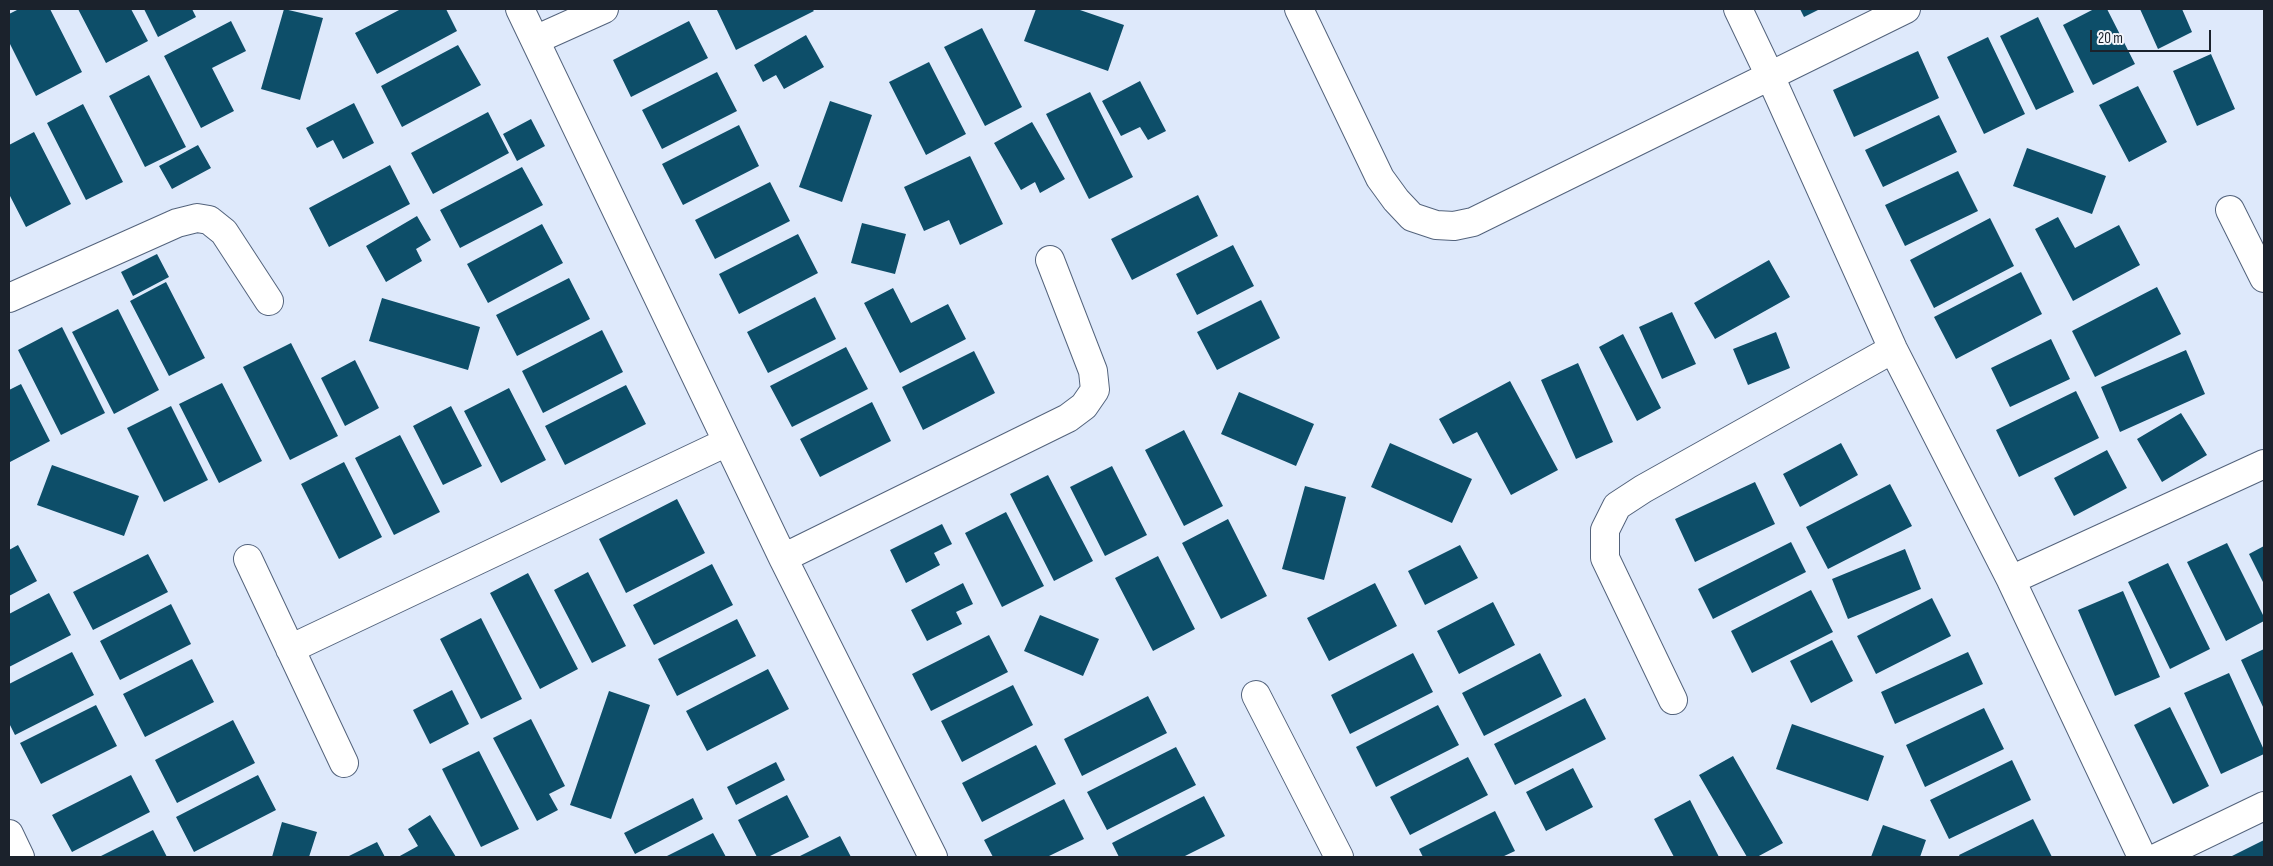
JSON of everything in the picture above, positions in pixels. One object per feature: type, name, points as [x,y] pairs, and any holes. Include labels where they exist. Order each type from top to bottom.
[{"type":"street","points":[[520,9],[782,558],[932,857]]},
{"type":"street","points":[[535,40],[604,9]]},
{"type":"street","points":[[1299,9],[1380,178],[1396,200],[1412,217],[1436,225],[1454,226],[1473,222],[1906,9]]},
{"type":"street","points":[[1738,9],[1893,349],[2011,580],[2142,857]]},
{"type":"street","points":[[2230,210],[2264,278]]},
{"type":"street","points":[[9,298],[177,223],[197,218],[209,220],[224,232],[269,301]]},
{"type":"street","points":[[782,558],[1068,418],[1084,406],[1095,390],[1093,371],[1050,260]]},
{"type":"street","points":[[1673,700],[1605,558],[1604,530],[1617,506],[1643,489],[1893,349]]},
{"type":"street","points":[[290,649],[727,442]]},
{"type":"street","points":[[2011,580],[2264,464]]},
{"type":"street","points":[[248,559],[344,763]]},
{"type":"street","points":[[1256,695],[1339,857]]},
{"type":"street","points":[[2158,857],[2264,806]]},
{"type":"street","points":[[9,834],[20,857]]},
{"type":"building","points":[[19,9],[50,9],[82,72],[36,96],[9,42],[9,14]]},
{"type":"building","points":[[78,9],[131,9],[148,41],[106,63]]},
{"type":"building","points":[[144,9],[192,9],[196,17],[158,37]]},
{"type":"building","points":[[284,9],[323,18],[300,100],[261,89]]},
{"type":"building","points":[[401,9],[446,9],[457,31],[377,74],[355,33]]},
{"type":"building","points":[[812,9],[814,11],[736,50],[717,10]]},
{"type":"building","points":[[1036,9],[1077,9],[1124,25],[1108,71],[1024,41]]},
{"type":"building","points":[[1800,9],[1820,9],[1804,17]]},
{"type":"building","points":[[2094,9],[2107,9],[2135,64],[2093,85],[2063,25]]},
{"type":"building","points":[[2140,9],[2182,9],[2192,32],[2158,49]]},
{"type":"building","points":[[2038,17],[2074,92],[2036,110],[2000,36]]},
{"type":"building","points":[[231,21],[246,51],[212,68],[234,111],[201,128],[164,56]]},
{"type":"building","points":[[689,21],[708,58],[631,97],[613,60]]},
{"type":"building","points":[[982,28],[1022,107],[985,126],[944,47]]},
{"type":"building","points":[[806,35],[824,67],[784,89],[776,75],[763,82],[754,65]]},
{"type":"building","points":[[1988,37],[2025,114],[1984,134],[1947,57]]},
{"type":"building","points":[[458,45],[481,85],[402,127],[381,86]]},
{"type":"building","points":[[1918,51],[1939,98],[1854,137],[1833,90]]},
{"type":"building","points":[[2211,54],[2235,109],[2197,126],[2173,71]]},
{"type":"building","points":[[929,62],[966,134],[926,155],[889,82]]},
{"type":"building","points":[[717,72],[737,111],[662,149],[642,110]]},
{"type":"building","points":[[149,75],[186,147],[145,167],[109,96]]},
{"type":"building","points":[[1140,81],[1166,131],[1148,140],[1140,127],[1121,136],[1102,101]]},
{"type":"building","points":[[2138,86],[2167,142],[2129,162],[2099,105]]},
{"type":"building","points":[[1090,92],[1133,177],[1089,199],[1046,114]]},
{"type":"building","points":[[830,101],[872,115],[842,202],[799,187]]},
{"type":"building","points":[[354,103],[374,143],[343,159],[333,140],[317,148],[306,128]]},
{"type":"building","points":[[83,104],[123,182],[86,200],[47,123]]},
{"type":"building","points":[[488,112],[509,153],[433,194],[411,153]]},
{"type":"building","points":[[1939,115],[1957,152],[1883,187],[1865,150]]},
{"type":"building","points":[[531,119],[545,146],[517,161],[503,134]]},
{"type":"building","points":[[1032,122],[1065,179],[1040,193],[1035,182],[1021,190],[994,143]]},
{"type":"building","points":[[739,125],[759,166],[683,205],[662,164]]},
{"type":"building","points":[[34,132],[71,204],[26,227],[9,194],[9,145]]},
{"type":"building","points":[[198,145],[211,168],[172,189],[159,166]]},
{"type":"building","points":[[2027,148],[2106,176],[2092,214],[2013,186]]},
{"type":"building","points":[[970,156],[1003,224],[960,245],[949,220],[924,231],[904,187]]},
{"type":"building","points":[[390,165],[410,204],[329,247],[309,208]]},
{"type":"building","points":[[522,167],[543,205],[460,248],[440,210]]},
{"type":"building","points":[[1958,171],[1978,211],[1905,246],[1885,205]]},
{"type":"building","points":[[770,182],[790,221],[715,259],[695,220]]},
{"type":"building","points":[[1198,195],[1218,236],[1132,280],[1111,239]]},
{"type":"building","points":[[417,216],[431,240],[416,249],[422,261],[386,282],[366,246]]},
{"type":"building","points":[[2058,217],[2075,248],[2119,225],[2140,265],[2073,301],[2035,229]]},
{"type":"building","points":[[1990,218],[2014,266],[1934,308],[1910,260]]},
{"type":"building","points":[[862,223],[906,234],[895,274],[851,263]]},
{"type":"building","points":[[542,224],[563,263],[488,303],[467,264]]},
{"type":"building","points":[[798,234],[818,273],[739,314],[719,274]]},
{"type":"building","points":[[1233,245],[1254,286],[1197,315],[1176,274]]},
{"type":"building","points":[[157,254],[169,277],[133,296],[121,272]]},
{"type":"building","points":[[1769,260],[1790,297],[1715,339],[1694,303]]},
{"type":"building","points":[[2021,272],[2042,314],[1956,359],[1934,317]]},
{"type":"building","points":[[569,278],[590,319],[517,356],[496,315]]},
{"type":"building","points":[[166,282],[205,358],[169,376],[130,301]]},
{"type":"building","points":[[2157,287],[2181,334],[2095,377],[2072,331]]},
{"type":"building","points":[[893,288],[911,323],[948,304],[966,339],[900,373],[864,303]]},
{"type":"building","points":[[815,297],[836,339],[768,373],[747,332]]},
{"type":"building","points":[[382,298],[480,327],[468,370],[369,341]]},
{"type":"building","points":[[1261,300],[1280,338],[1217,370],[1197,332]]},
{"type":"building","points":[[118,309],[159,390],[114,414],[72,332]]},
{"type":"building","points":[[1672,312],[1696,364],[1662,379],[1639,327]]},
{"type":"building","points":[[62,327],[105,413],[61,435],[18,350]]},
{"type":"building","points":[[602,330],[623,372],[543,413],[522,371]]},
{"type":"building","points":[[1776,332],[1790,368],[1748,385],[1733,349]]},
{"type":"building","points":[[1623,334],[1661,408],[1637,421],[1599,347]]},
{"type":"building","points":[[2051,339],[2070,379],[2010,407],[1991,368]]},
{"type":"building","points":[[291,343],[338,436],[290,460],[243,367]]},
{"type":"building","points":[[846,347],[868,389],[792,427],[770,386]]},
{"type":"building","points":[[2186,350],[2205,394],[2120,432],[2101,387]]},
{"type":"building","points":[[974,351],[995,393],[923,430],[902,387]]},
{"type":"building","points":[[355,360],[379,408],[345,426],[321,378]]},
{"type":"building","points":[[1578,363],[1613,442],[1576,459],[1541,380]]},
{"type":"building","points":[[1510,381],[1558,470],[1511,495],[1477,432],[1453,444],[1439,419]]},
{"type":"building","points":[[222,383],[262,461],[219,483],[179,404]]},
{"type":"building","points":[[21,384],[50,441],[10,462],[9,390]]},
{"type":"building","points":[[626,385],[646,424],[565,465],[545,426]]},
{"type":"building","points":[[509,388],[546,460],[501,483],[464,411]]},
{"type":"building","points":[[2076,391],[2099,438],[2019,477],[1996,430]]},
{"type":"building","points":[[1239,392],[1314,424],[1296,466],[1221,434]]},
{"type":"building","points":[[872,402],[891,441],[820,477],[800,439]]},
{"type":"building","points":[[171,406],[208,480],[164,502],[127,428]]},
{"type":"building","points":[[451,406],[482,466],[443,485],[413,426]]},
{"type":"building","points":[[2181,413],[2207,455],[2162,482],[2137,439]]},
{"type":"building","points":[[1184,430],[1223,506],[1184,526],[1145,450]]},
{"type":"building","points":[[400,435],[440,512],[394,535],[355,458]]},
{"type":"building","points":[[1390,443],[1472,479],[1452,523],[1371,487]]},
{"type":"building","points":[[1841,443],[1858,475],[1800,507],[1783,474]]},
{"type":"building","points":[[2107,450],[2127,488],[2074,516],[2054,478]]},
{"type":"building","points":[[344,462],[382,537],[339,559],[301,484]]},
{"type":"building","points":[[52,465],[139,496],[124,536],[37,505]]},
{"type":"building","points":[[1112,466],[1147,535],[1105,556],[1070,487]]},
{"type":"building","points":[[1048,475],[1093,561],[1054,581],[1010,494]]},
{"type":"building","points":[[1755,482],[1775,524],[1695,562],[1675,519]]},
{"type":"building","points":[[1890,484],[1912,526],[1828,569],[1806,527]]},
{"type":"building","points":[[1305,486],[1346,497],[1324,580],[1282,569]]},
{"type":"building","points":[[677,499],[705,553],[626,593],[599,539]]},
{"type":"building","points":[[1006,512],[1044,586],[1002,607],[965,533]]},
{"type":"building","points":[[1228,519],[1267,596],[1221,619],[1182,543]]},
{"type":"building","points":[[942,524],[952,544],[934,553],[940,565],[906,583],[890,550]]},
{"type":"building","points":[[1791,542],[1806,572],[1713,619],[1698,589]]},
{"type":"building","points":[[2227,543],[2264,617],[2264,621],[2226,641],[2187,562]]},
{"type":"building","points":[[18,545],[37,581],[9,596],[9,550]]},
{"type":"building","points":[[1460,545],[1478,578],[1425,605],[1408,571]]},
{"type":"building","points":[[2264,546],[2264,584],[2249,554]]},
{"type":"building","points":[[1905,549],[1921,589],[1848,619],[1832,579]]},
{"type":"building","points":[[148,554],[168,592],[93,630],[73,592]]},
{"type":"building","points":[[1158,556],[1195,629],[1153,651],[1115,578]]},
{"type":"building","points":[[2168,563],[2210,649],[2170,669],[2128,582]]},
{"type":"building","points":[[712,564],[733,605],[654,645],[633,605]]},
{"type":"building","points":[[588,572],[626,646],[592,663],[554,590]]},
{"type":"building","points":[[528,573],[578,669],[540,689],[490,593]]},
{"type":"building","points":[[963,583],[973,604],[956,612],[962,624],[927,641],[911,610]]},
{"type":"building","points":[[1375,583],[1397,626],[1329,661],[1307,618]]},
{"type":"building","points":[[1811,590],[1833,632],[1752,673],[1731,631]]},
{"type":"building","points":[[2123,591],[2160,677],[2115,696],[2078,610]]},
{"type":"building","points":[[49,593],[71,635],[9,667],[9,614]]},
{"type":"building","points":[[1932,598],[1951,636],[1876,674],[1857,636]]},
{"type":"building","points":[[1493,602],[1515,645],[1459,674],[1437,631]]},
{"type":"building","points":[[171,604],[191,644],[120,680],[100,641]]},
{"type":"building","points":[[1040,615],[1099,639],[1083,676],[1024,651]]},
{"type":"building","points":[[481,618],[522,699],[481,719],[440,639]]},
{"type":"building","points":[[737,619],[756,656],[677,696],[658,659]]},
{"type":"building","points":[[989,635],[1008,672],[931,711],[912,674]]},
{"type":"building","points":[[1832,640],[1853,681],[1811,703],[1790,661]]},
{"type":"building","points":[[2264,649],[2264,709],[2241,660]]},
{"type":"building","points":[[72,652],[94,695],[15,735],[9,723],[9,684]]},
{"type":"building","points":[[1968,652],[1983,684],[1895,724],[1881,692]]},
{"type":"building","points":[[1413,653],[1433,692],[1350,734],[1331,695]]},
{"type":"building","points":[[1540,653],[1562,696],[1484,736],[1462,693]]},
{"type":"building","points":[[192,659],[214,702],[145,737],[123,694]]},
{"type":"building","points":[[768,669],[789,709],[707,751],[686,711]]},
{"type":"building","points":[[2229,673],[2264,750],[2264,754],[2221,774],[2184,693]]},
{"type":"building","points":[[1013,685],[1033,725],[962,762],[941,721]]},
{"type":"building","points":[[452,690],[469,724],[430,744],[413,710]]},
{"type":"building","points":[[609,691],[650,705],[611,819],[570,805]]},
{"type":"building","points":[[1148,696],[1167,733],[1082,776],[1064,739]]},
{"type":"building","points":[[1585,698],[1606,739],[1515,785],[1494,744]]},
{"type":"building","points":[[96,705],[117,746],[41,784],[20,743]]},
{"type":"building","points":[[1438,705],[1459,745],[1376,787],[1356,747]]},
{"type":"building","points":[[2170,707],[2209,786],[2173,804],[2134,725]]},
{"type":"building","points":[[1984,708],[2004,749],[1925,787],[1906,745]]},
{"type":"building","points":[[531,719],[565,786],[549,794],[558,810],[537,821],[493,738]]},
{"type":"building","points":[[233,720],[255,763],[177,803],[155,760]]},
{"type":"building","points":[[1792,724],[1884,756],[1868,801],[1776,769]]},
{"type":"building","points":[[1036,745],[1056,784],[982,822],[962,783]]},
{"type":"building","points":[[1176,747],[1196,785],[1107,830],[1087,792]]},
{"type":"building","points":[[479,751],[519,829],[481,847],[442,769]]},
{"type":"building","points":[[1733,756],[1783,843],[1757,857],[1747,857],[1699,775]]},
{"type":"building","points":[[1468,757],[1488,795],[1410,835],[1390,797]]},
{"type":"building","points":[[2012,760],[2031,800],[1949,839],[1930,800]]},
{"type":"building","points":[[776,762],[785,780],[736,805],[727,787]]},
{"type":"building","points":[[1573,768],[1593,807],[1546,831],[1526,792]]},
{"type":"building","points":[[131,775],[150,812],[72,852],[52,815]]},
{"type":"building","points":[[258,775],[276,810],[194,852],[176,817]]},
{"type":"building","points":[[787,795],[809,837],[768,857],[757,857],[738,820]]},
{"type":"building","points":[[1204,796],[1225,836],[1183,857],[1119,857],[1112,843]]},
{"type":"building","points":[[693,798],[703,819],[635,854],[624,833]]},
{"type":"building","points":[[1064,799],[1084,839],[1047,857],[993,857],[984,840]]},
{"type":"building","points":[[1690,800],[1719,857],[1674,857],[1654,819]]},
{"type":"building","points":[[1495,811],[1515,851],[1502,857],[1423,857],[1419,849]]},
{"type":"building","points":[[430,815],[456,857],[398,857],[418,846],[408,829]]},
{"type":"building","points":[[2033,819],[2052,857],[1960,857],[1959,855]]},
{"type":"building","points":[[282,822],[317,832],[309,857],[272,857]]},
{"type":"building","points":[[1883,825],[1926,840],[1920,857],[1871,857]]},
{"type":"building","points":[[153,830],[167,857],[99,857]]},
{"type":"building","points":[[713,833],[726,857],[665,857]]},
{"type":"building","points":[[840,836],[851,857],[798,857]]},
{"type":"building","points":[[2264,840],[2264,857],[2230,857]]},
{"type":"building","points":[[377,842],[385,857],[347,857]]}]
